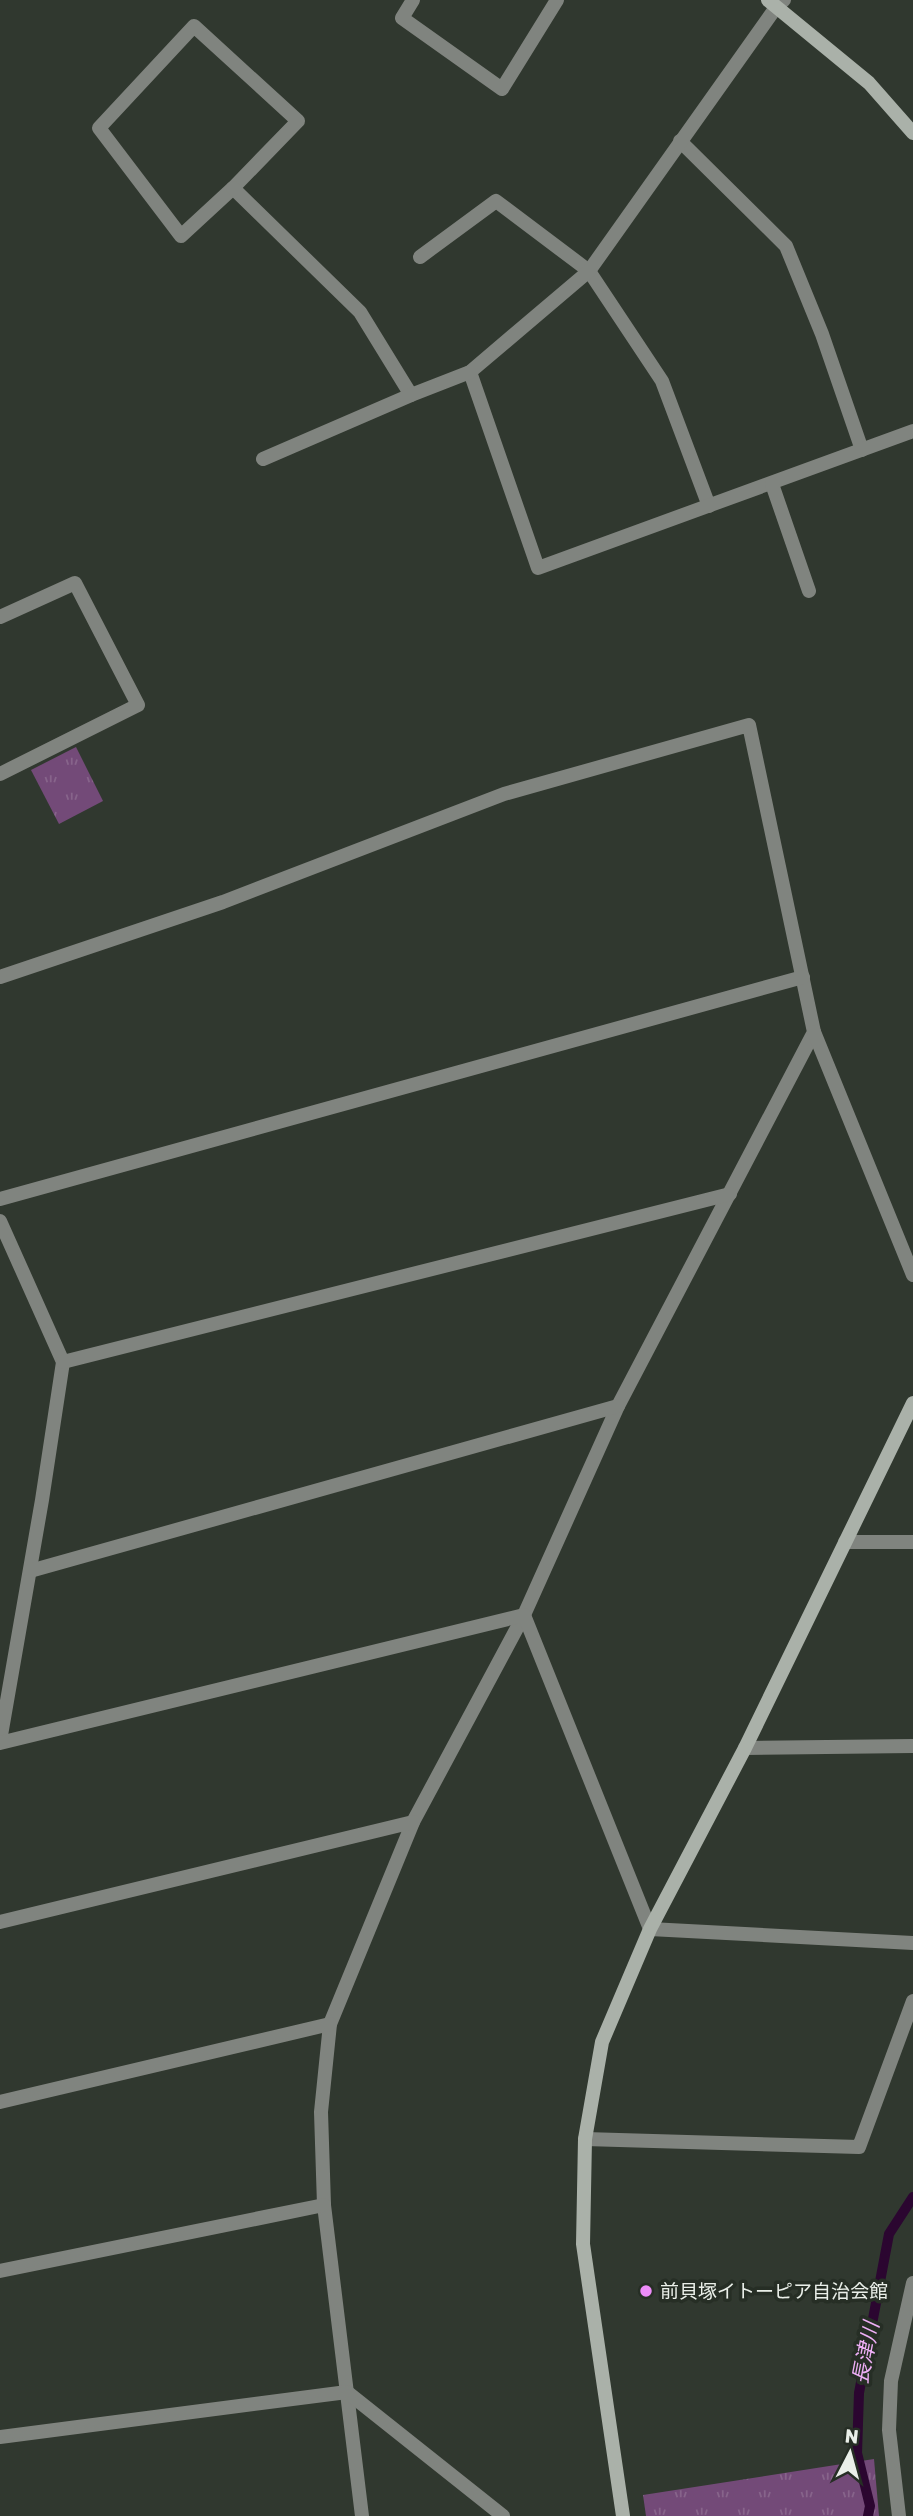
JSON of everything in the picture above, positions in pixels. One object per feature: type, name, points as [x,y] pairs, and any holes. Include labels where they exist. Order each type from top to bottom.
[{"type":"street","points":[[413,0],[402,18],[502,89],[557,0]]},
{"type":"street","points":[[263,459],[470,372],[589,271],[776,2],[869,83],[913,133]]},
{"type":"street","points":[[194,26],[298,121],[233,188],[180,236],[99,128],[194,26]]},
{"type":"street","points":[[680,141],[786,246],[822,334],[862,450]]},
{"type":"street","points":[[233,188],[360,312],[411,395]]},
{"type":"street","points":[[420,257],[496,201],[589,271],[662,381],[709,506]]},
{"type":"street","points":[[470,372],[538,568],[913,432]]},
{"type":"street","points":[[772,484],[810,591]]},
{"type":"street","points":[[0,617],[75,583],[138,705],[0,774]]},
{"type":"street","points":[[0,977],[223,902],[505,794],[749,725],[814,1032],[913,1275]]},
{"type":"street","points":[[0,1199],[803,977]]},
{"type":"street","points":[[362,2516],[324,2205],[321,2112],[330,2024],[413,1822],[524,1615],[618,1406],[814,1032]]},
{"type":"street","points":[[63,1362],[730,1194]]},
{"type":"street","points":[[0,1221],[63,1362],[0,1742],[524,1615]]},
{"type":"street","points":[[623,2516],[583,2244],[585,2139],[602,2042],[650,1929],[745,1748],[913,1403]]},
{"type":"street","points":[[30,1571],[618,1406]]},
{"type":"street","points":[[845,1542],[913,1542]]},
{"type":"street","points":[[524,1615],[650,1929]]},
{"type":"street","points":[[745,1748],[913,1746]]},
{"type":"street","points":[[0,1922],[413,1822]]},
{"type":"street","points":[[650,1929],[913,1943]]},
{"type":"street","points":[[585,2139],[859,2147],[913,2001]]},
{"type":"street","points":[[0,2102],[330,2024]]},
{"type":"street","points":[[0,2270],[324,2205]]},
{"type":"street","points":[[899,2516],[889,2430],[891,2381],[909,2313],[913,2283]]},
{"type":"street","points":[[0,2437],[347,2392],[503,2516]]},
{"type":"green space","points":[[76,747],[103,801],[59,824],[31,770]]},
{"type":"green space","points":[[874,2459],[879,2516],[646,2516],[643,2495]]},
{"type":"waterway","name":"長津川","points":[[868,2516],[870,2506],[857,2453],[859,2393],[889,2234],[913,2197]]},
{"type":"place","name":"前貝塚イトーピア自治会館","points":[[646,2291]]}]
